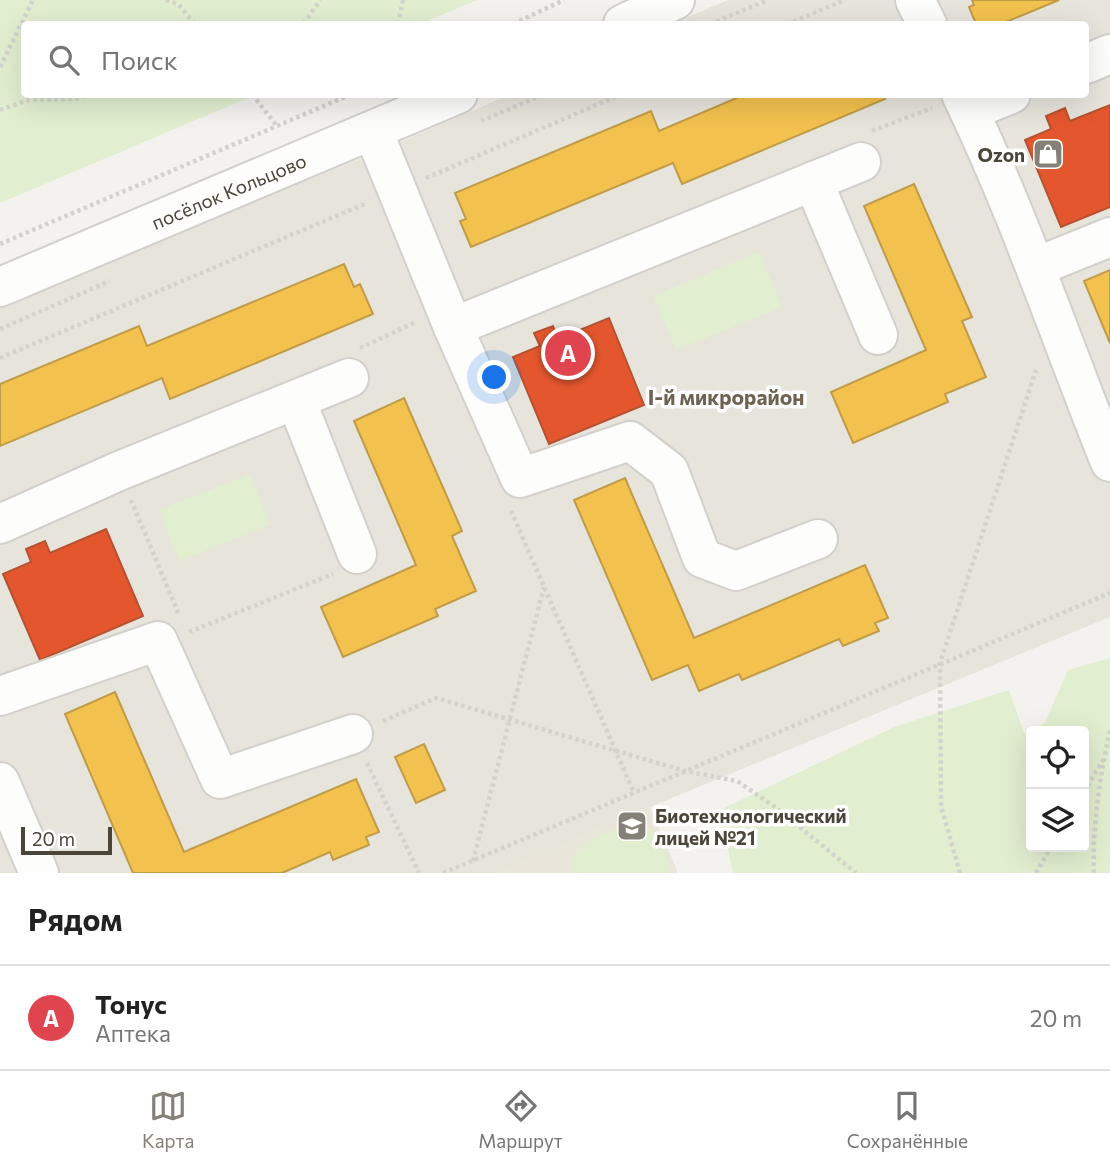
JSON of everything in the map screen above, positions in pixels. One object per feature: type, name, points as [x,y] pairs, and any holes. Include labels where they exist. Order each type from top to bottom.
[{"type":"street","points":[[615,0],[623,21]]},
{"type":"street","points":[[630,21],[675,0]]},
{"type":"street","points":[[915,0],[926,21]]},
{"type":"street","points":[[1089,63],[1110,54]]},
{"type":"street","name":"посёлок Кольцово","points":[[0,287],[449,98]]},
{"type":"street","points":[[984,98],[964,101],[1036,267],[1053,320],[1110,462]]},
{"type":"street","points":[[373,131],[398,190],[440,322],[520,478],[630,441],[669,471],[702,558],[736,571],[818,539]]},
{"type":"street","points":[[440,322],[813,181],[866,147]]},
{"type":"street","points":[[813,181],[878,334]]},
{"type":"street","points":[[1036,267],[1110,237]]},
{"type":"street","points":[[0,524],[119,471],[343,381]]},
{"type":"street","points":[[296,400],[357,554]]},
{"type":"street","points":[[0,696],[158,641],[220,779],[353,734]]},
{"type":"street","points":[[0,782],[39,873]]},
{"type":"path","points":[[23,21],[33,0]]},
{"type":"path","points":[[166,0],[177,4],[192,21]]},
{"type":"path","points":[[306,21],[320,0]]},
{"type":"path","points":[[399,21],[403,0]]},
{"type":"path","points":[[519,21],[564,0]]},
{"type":"path","points":[[717,21],[768,0]]},
{"type":"path","points":[[794,21],[845,0]]},
{"type":"path","points":[[0,67],[21,24]]},
{"type":"path","points":[[0,110],[28,100],[79,98]]},
{"type":"path","points":[[255,98],[276,126]]},
{"type":"path","points":[[0,244],[342,98]]},
{"type":"path","points":[[0,358],[613,98]]},
{"type":"path","points":[[866,147],[964,101]]},
{"type":"path","points":[[960,873],[941,806],[940,663],[1053,320]]},
{"type":"path","points":[[343,381],[337,358],[440,322]]},
{"type":"path","points":[[520,478],[509,504],[634,793]]},
{"type":"path","points":[[158,641],[187,633],[354,566],[357,554]]},
{"type":"path","points":[[473,861],[545,586]]},
{"type":"path","points":[[443,873],[1110,593]]},
{"type":"path","points":[[419,873],[353,734],[436,698],[685,771],[737,781],[775,807],[856,873]]},
{"type":"path","points":[[1094,873],[1093,854],[1104,758],[1110,731]]},
{"type":"path","points":[[1086,789],[1104,758]]},
{"type":"path","points":[[1036,873],[1048,852]]},
{"type":"shaded area","points":[[728,0],[1110,0],[1110,617],[650,807],[499,873],[0,873],[0,302],[360,159],[502,98],[1089,98],[1089,21],[678,21]]},
{"type":"shaded area","name":"Биотехнологический лицей №21","points":[[650,807],[678,873],[498,873],[562,845]]},
{"type":"green space","points":[[0,0],[477,0],[427,21],[21,21],[21,98],[248,98],[0,203]]},
{"type":"green space","points":[[759,252],[782,307],[676,350],[653,296]]},
{"type":"green space","points":[[250,474],[270,525],[179,561],[159,510]]},
{"type":"green space","points":[[1110,658],[1110,873],[733,873],[720,810],[894,727],[1009,690],[1024,733],[1026,732],[1026,852],[1089,852],[1089,726],[1039,726],[1045,723],[1068,670]]},
{"type":"green space","name":"Биотехнологический лицей №21","points":[[634,823],[643,825],[655,834],[671,873],[573,873],[570,864],[574,855],[587,842]]},
{"type":"building: Жильё","points":[[972,0],[1059,0],[1008,21],[975,21],[969,7],[974,5]]},
{"type":"building: Жильё","points":[[737,98],[885,99],[682,184],[673,163],[471,247],[460,221],[466,219],[455,193],[651,111],[659,131]]},
{"type":"building: Жильё","points":[[914,184],[972,317],[962,321],[986,377],[945,394],[948,402],[853,443],[831,392],[926,350],[864,206]]},
{"type":"building: Жильё","points":[[344,264],[354,287],[360,284],[373,314],[170,399],[162,378],[0,446],[0,384],[139,326],[147,346]]},
{"type":"building: Жильё","points":[[1110,270],[1110,343],[1084,281]]},
{"type":"building: Жильё","points":[[404,398],[462,531],[452,536],[476,591],[435,609],[438,616],[343,657],[321,607],[416,565],[354,421]]},
{"type":"building: Жильё","points":[[625,478],[694,638],[865,565],[888,618],[875,623],[879,631],[843,646],[839,639],[742,680],[739,674],[699,691],[688,665],[652,680],[574,500]]},
{"type":"building: Жильё","points":[[115,692],[184,852],[356,779],[379,832],[366,837],[369,845],[333,860],[330,852],[282,873],[133,873],[65,714]]},
{"type":"building: Жильё","points":[[424,744],[445,790],[416,803],[395,757]]},
{"type":"building: Торговля","points":[[1110,105],[1110,207],[1061,227],[1025,140],[1051,129],[1046,116],[1065,108],[1070,121]]},
{"type":"building: Торговля","points":[[609,318],[644,405],[549,444],[513,357],[540,346],[534,333],[553,326],[558,339]]},
{"type":"building: Торговля","points":[[106,529],[143,616],[40,660],[3,574],[31,562],[26,549],[45,541],[50,553]]},
{"type":"place","name":"Ozon","points":[[1048,154]]},
{"type":"place","name":"Тонус","points":[[568,353]]},
{"type":"place","name":"Биотехнологический лицей №21","points":[[632,826]]},
{"type":"district","name":"I-й микрорайон","points":[[726,396]]}]
